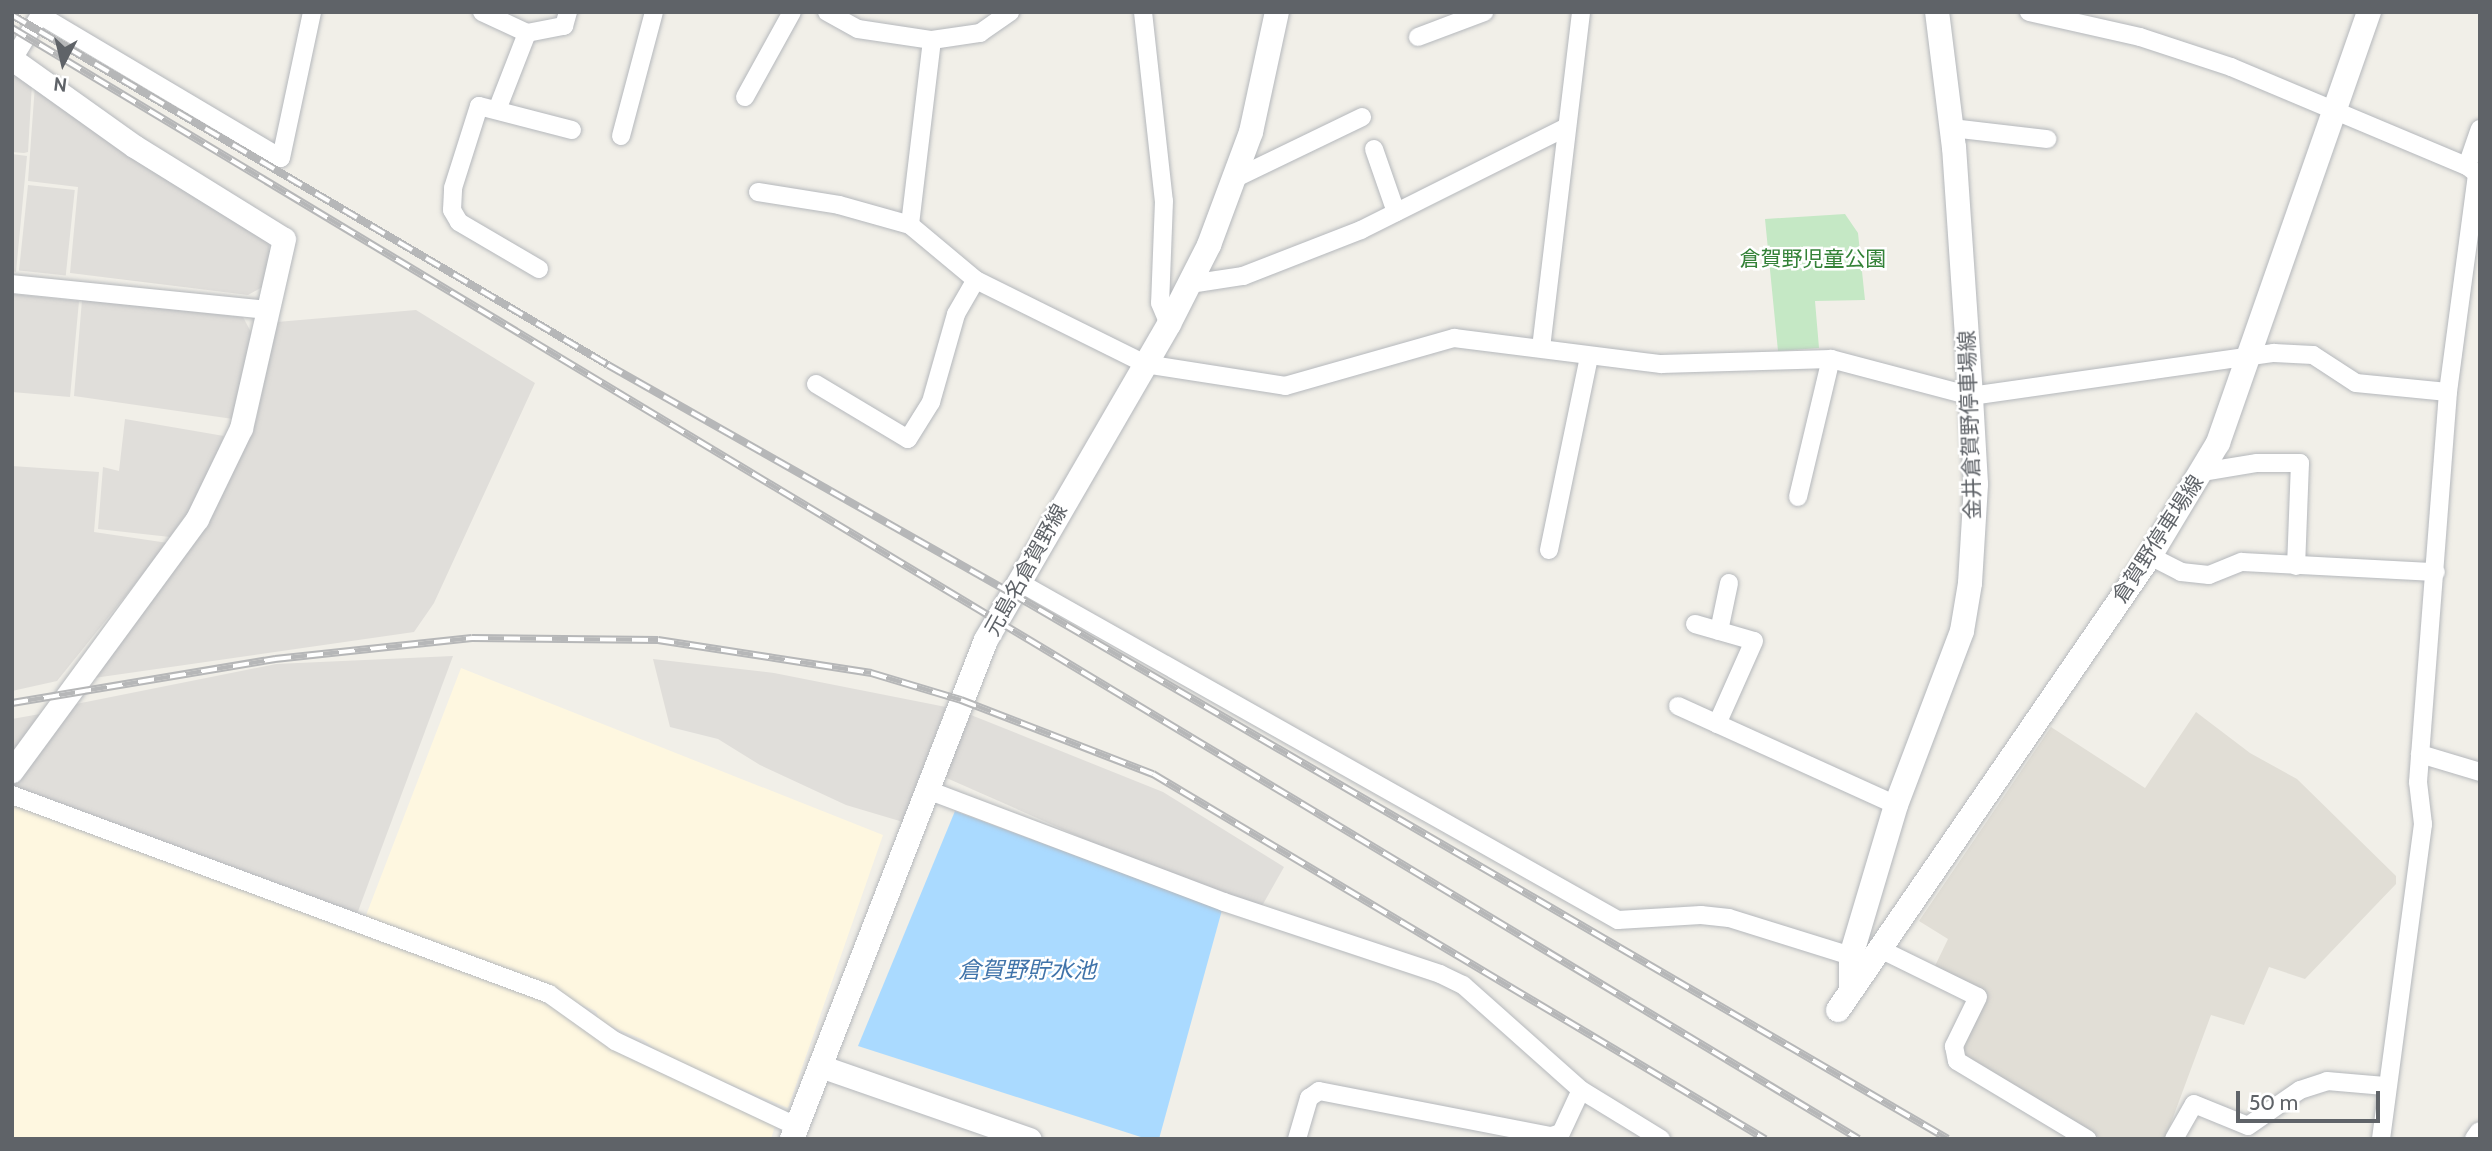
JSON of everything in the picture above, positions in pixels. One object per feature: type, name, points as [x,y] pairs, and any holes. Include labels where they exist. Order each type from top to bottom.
[{"type":"main road","name":"元島名倉賀野線","points":[[795,1133],[925,789],[986,640],[1017,582],[1169,324],[1190,284],[1236,178],[1265,78],[1277,12]]},
{"type":"main road","name":"金井倉賀野停車場線","points":[[1851,987],[1851,956],[1896,805],[1962,631],[1975,516],[1971,396],[1952,128],[1937,12]]},
{"type":"main road","name":"倉賀野停車場線","points":[[1838,1010],[1851,987],[2150,556],[2218,443],[2252,357],[2369,12]]},
{"type":"street","points":[[12,771],[197,519],[241,428],[284,239],[134,146],[13,59],[40,15],[281,158],[312,12]]},
{"type":"street","points":[[482,12],[527,33],[565,26],[568,12]]},
{"type":"street","points":[[621,136],[654,12]]},
{"type":"street","points":[[745,97],[793,12]]},
{"type":"street","points":[[827,12],[858,29],[932,40],[981,33],[1010,12]]},
{"type":"street","points":[[1143,12],[1164,201],[1160,303],[1169,324]]},
{"type":"street","points":[[1418,37],[1484,12]]},
{"type":"street","points":[[1541,348],[1581,12]]},
{"type":"street","points":[[2029,12],[2140,37],[2231,67],[2474,172]]},
{"type":"street","points":[[497,110],[527,33]]},
{"type":"street","points":[[910,225],[932,40]]},
{"type":"street","points":[[539,269],[459,222],[452,210],[453,188],[479,106],[572,130]]},
{"type":"street","points":[[1236,178],[1362,117]]},
{"type":"street","points":[[1190,284],[1243,276],[1396,212],[1567,127]]},
{"type":"street","points":[[1952,128],[2047,139]]},
{"type":"street","points":[[2381,1139],[2385,1086],[2423,824],[2420,754],[2448,392],[2480,129]]},
{"type":"street","points":[[1374,149],[1396,212]]},
{"type":"street","points":[[758,192],[839,205],[910,225],[976,280],[1144,364],[1285,386],[1454,338],[1661,364],[1831,359],[1971,396],[2274,352],[2314,355],[2356,383],[2448,392]]},
{"type":"street","points":[[816,384],[908,439],[931,402],[956,314],[976,280]]},
{"type":"street","points":[[12,284],[270,310]]},
{"type":"street","points":[[1549,550],[1589,356]]},
{"type":"street","points":[[1798,497],[1831,359]]},
{"type":"street","points":[[2202,472],[2257,463],[2300,463],[2296,566]]},
{"type":"street","points":[[2150,556],[2182,572],[2209,575],[2242,562],[2436,572]]},
{"type":"street","points":[[1017,582],[1618,920],[1701,915],[1729,918],[1851,956]]},
{"type":"street","points":[[1719,631],[1730,583]]},
{"type":"street","points":[[1695,624],[1754,641],[1717,724]]},
{"type":"street","points":[[1678,706],[1896,805]]},
{"type":"street","points":[[2420,754],[2480,772]]},
{"type":"street","points":[[925,789],[1224,902],[1440,974],[1463,985],[1581,1090],[1661,1139]]},
{"type":"street","points":[[12,794],[549,994],[615,1041],[795,1133]]},
{"type":"street","points":[[1878,948],[1978,996],[1954,1046],[1957,1061],[2087,1139]]},
{"type":"street","points":[[820,1066],[1030,1139]]},
{"type":"street","points":[[2174,1139],[2194,1104],[2248,1126],[2300,1090],[2327,1081],[2385,1086]]},
{"type":"street","points":[[1297,1139],[1309,1098],[1319,1091],[1552,1136],[1561,1133],[1581,1090]]},
{"type":"street","points":[[2476,1139],[2480,1133]]},
{"type":"shaded area","points":[[12,71],[32,83],[28,152],[24,153],[12,152]]},
{"type":"shaded area","points":[[35,85],[267,238],[271,255],[264,286],[248,295],[70,273],[78,187],[28,181]]},
{"type":"shaded area","points":[[12,154],[27,156],[16,272],[12,271]]},
{"type":"shaded area","points":[[28,185],[75,190],[66,275],[19,271]]},
{"type":"shaded area","points":[[12,294],[79,301],[70,397],[12,392]]},
{"type":"shaded area","points":[[82,300],[243,317],[253,336],[233,419],[74,396]]},
{"type":"shaded area","points":[[416,310],[535,383],[434,603],[414,632],[87,679],[219,494],[256,421],[277,322]]},
{"type":"shaded area","points":[[125,419],[224,436],[205,488],[170,537],[98,529],[103,467],[119,471]]},
{"type":"shaded area","points":[[12,466],[99,472],[94,532],[168,543],[57,681],[12,691]]},
{"type":"shaded area","points":[[453,656],[357,914],[12,786],[66,706],[276,664]]},
{"type":"shaded area","points":[[653,659],[774,673],[946,707],[903,822],[846,805],[760,765],[718,739],[670,727]]},
{"type":"shaded area","points":[[461,668],[883,835],[788,1108],[664,1057],[644,1040],[600,1022],[596,1011],[365,918]]},
{"type":"shaded area","points":[[2196,712],[2250,753],[2297,779],[2396,876],[2396,884],[2305,979],[2269,967],[2244,1025],[2211,1015],[2165,1139],[2102,1139],[1960,1052],[1985,993],[1934,968],[1948,939],[1919,921],[2051,727],[2145,788]]},
{"type":"shaded area","points":[[966,713],[1163,792],[1284,867],[1262,906],[1107,849],[942,776]]},
{"type":"shaded area","points":[[40,714],[12,753],[12,719]]},
{"type":"shaded area","points":[[12,801],[546,997],[613,1044],[775,1126],[771,1139],[12,1139]]},
{"type":"green space","name":"倉賀野児童公園","points":[[1845,214],[1858,233],[1865,300],[1815,301],[1819,348],[1778,351],[1765,219]]},
{"type":"water","name":"倉賀野貯水池","points":[[955,811],[1222,910],[1159,1139],[1147,1139],[858,1046]]},
{"type":"railway","points":[[12,15],[608,365],[1011,593],[1948,1139]]},
{"type":"railway","points":[[12,28],[1859,1139]]},
{"type":"railway","points":[[12,703],[275,659],[472,638],[658,640],[871,673],[961,700],[1153,774],[1765,1139]]}]
